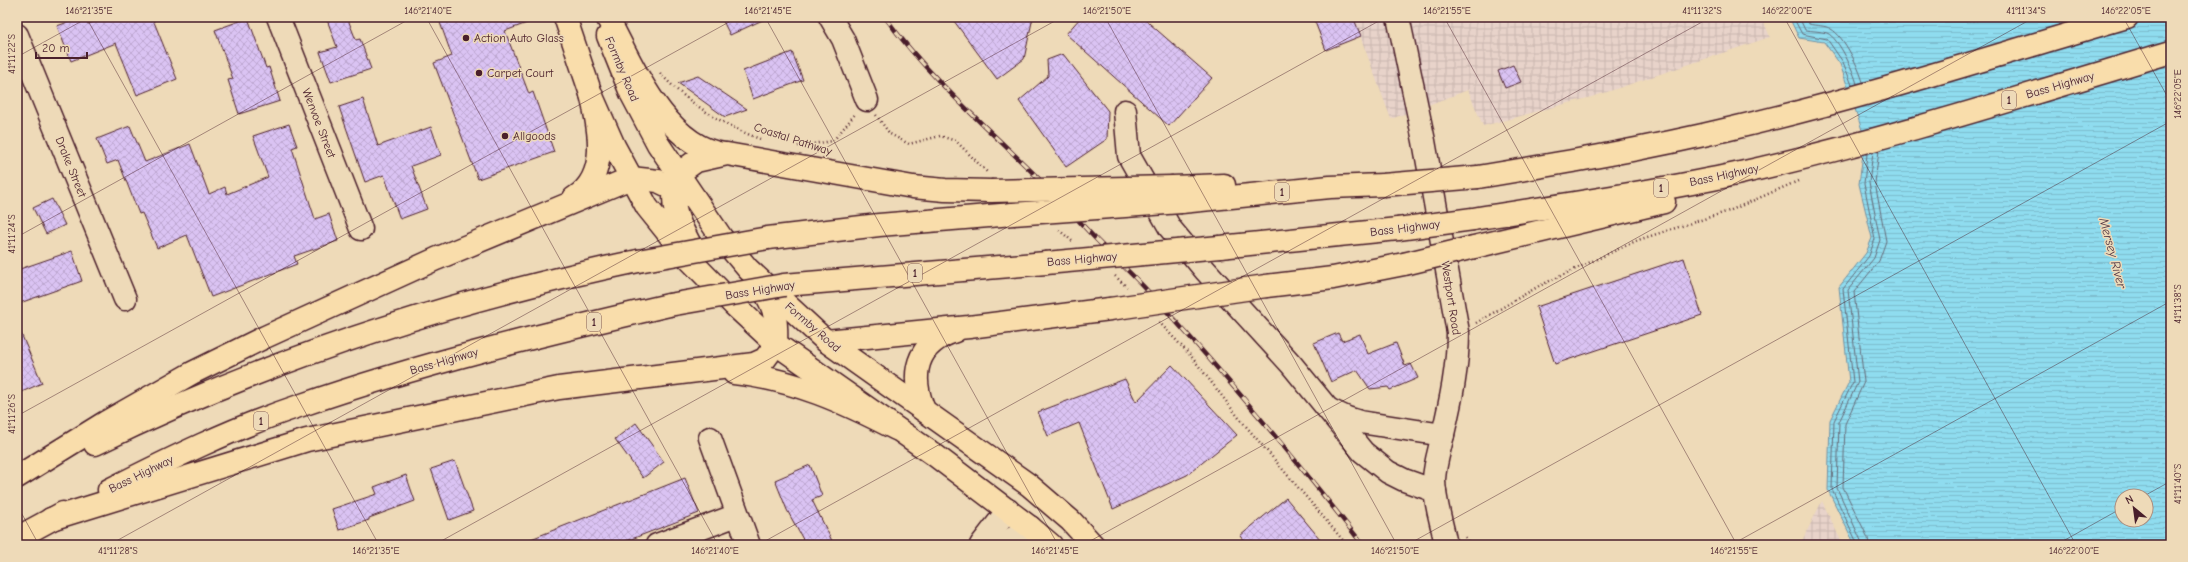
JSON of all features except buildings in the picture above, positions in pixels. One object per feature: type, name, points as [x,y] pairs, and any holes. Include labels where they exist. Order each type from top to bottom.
[{"type":"main road","points":[[559,207],[585,190],[592,180],[600,144],[597,118],[591,94],[565,17]]},
{"type":"main road","name":"Formby Road","points":[[601,17],[613,50],[641,113],[676,181],[698,203],[722,237],[748,269],[826,341],[1029,485],[1057,508],[1093,545]]},
{"type":"main road","points":[[608,17],[651,98],[666,120],[702,148],[727,154],[913,187],[945,190],[1177,195]]},
{"type":"main road","name":"1","points":[[17,482],[150,417],[245,377],[407,320],[496,294],[638,261],[768,238],[879,225],[1012,214],[1177,195],[1383,184],[1478,177],[1592,158],[1728,130],[1835,102],[2127,17]]},
{"type":"main road","name":"Bass Highway","points":[[17,538],[51,519],[182,454],[298,406],[421,367],[520,340],[669,305],[784,285],[1046,263],[1398,229],[1472,219],[1638,192],[1735,174],[1847,147],[2171,52]]},
{"type":"main road","points":[[591,94],[631,178],[647,206],[670,237],[709,279],[776,344],[1008,510],[1051,545]]},
{"type":"main road","points":[[776,344],[826,341],[969,327],[1333,278],[1404,264],[1474,246],[1751,181],[1847,147]]},
{"type":"main road","points":[[709,279],[677,220],[674,205],[676,181],[696,161],[727,154]]},
{"type":"main road","points":[[17,477],[106,422],[212,364],[436,259],[631,178],[676,181]]},
{"type":"main road","points":[[51,519],[307,440],[559,388],[692,373],[754,364],[765,359],[776,344],[774,309],[748,269]]},
{"type":"main road","points":[[924,410],[916,382],[918,365],[922,356],[929,345],[945,334],[969,327]]},
{"type":"main road","points":[[692,373],[730,372],[773,378],[837,399],[896,429]]},
{"type":"main road","points":[[1008,510],[1029,485]]},
{"type":"main road","points":[[1030,527],[1057,508]]},
{"type":"street","name":"Wenvoe Street","points":[[278,17],[361,229]]},
{"type":"street","points":[[830,17],[843,39],[867,100]]},
{"type":"street","name":"Westport Road","points":[[1398,17],[1424,141],[1458,332],[1458,358],[1455,382],[1435,467],[1436,497],[1446,545]]},
{"type":"street","name":"Drake Street","points":[[17,35],[124,299]]},
{"type":"street","points":[[1125,111],[1129,156],[1170,228],[1291,364],[1325,407],[1374,462],[1436,497]]},
{"type":"street","points":[[1325,407],[1337,414],[1360,422],[1443,435]]},
{"type":"street","points":[[710,438],[749,545]]},
{"type":"street","name":"Westport Road","points":[[1436,497],[1456,545]]},
{"type":"street","points":[[982,545],[1008,510]]},
{"type":"street","points":[[657,545],[737,515]]},
{"type":"street","points":[[1003,545],[1030,527]]},
{"type":"path","name":"Coastal Pathway","points":[[655,67],[670,84],[692,102],[725,123],[764,140]]},
{"type":"path","points":[[790,147],[832,141],[867,100]]},
{"type":"path","points":[[1458,332],[1539,286],[1638,240],[1729,212],[1787,184]]},
{"type":"shaded area","points":[[1353,17],[1762,17],[1770,37],[1595,96],[1483,126],[1468,90],[1391,119]]},
{"type":"shaded area","points":[[1822,501],[1843,545],[1800,545]]},
{"type":"water","name":"Mersey River","points":[[1789,17],[2171,17],[2171,545],[1855,545],[1828,490],[1830,420],[1849,382],[1839,287],[1866,253],[1872,238],[1859,184],[1865,139],[1840,64],[1824,42],[1799,38]]},
{"type":"railway","points":[[885,17],[904,42],[946,88],[1058,198],[1174,319],[1257,414],[1363,545]]},
{"type":"place","name":"Action Auto Glass","points":[[466,38]]},
{"type":"place","name":"Carpet Court","points":[[479,73]]},
{"type":"place","name":"Allgoods","points":[[505,136]]}]
